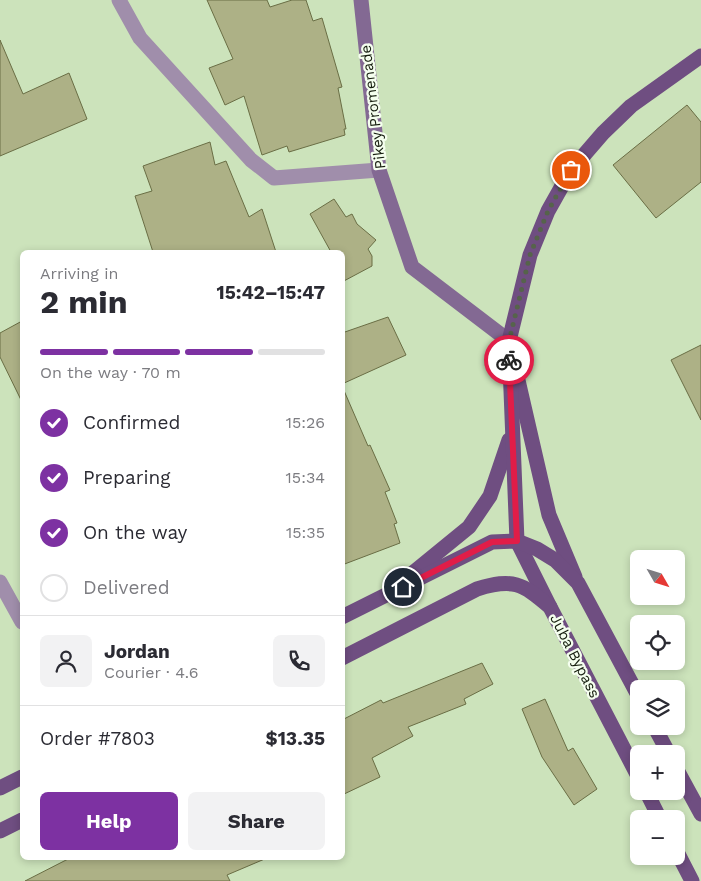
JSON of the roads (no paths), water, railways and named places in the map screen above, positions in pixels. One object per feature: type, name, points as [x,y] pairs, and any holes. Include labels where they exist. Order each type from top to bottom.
[{"type":"main road","points":[[550,607],[517,541],[509,341],[530,255],[548,211],[571,170],[602,132],[631,106],[701,56]]},
{"type":"main road","points":[[509,341],[549,515],[578,583],[630,680]]},
{"type":"main road","points":[[385,596],[469,527],[490,496],[512,431]]},
{"type":"main road","points":[[345,616],[492,542],[517,541],[537,548],[555,560],[578,583]]},
{"type":"main road","name":"Juba Bypass","points":[[345,656],[477,589],[500,582],[527,588],[550,607],[630,761]]},
{"type":"main road","points":[[0,788],[20,778]]},
{"type":"main road","points":[[685,785],[701,814]]},
{"type":"main road","points":[[0,831],[20,821]]},
{"type":"main road","points":[[684,865],[692,881]]},
{"type":"street","points":[[119,0],[140,38],[251,160],[274,178],[379,170]]},
{"type":"street","name":"Pikey Promenade","points":[[361,0],[379,170],[412,267],[509,341]]},
{"type":"street","points":[[0,582],[20,618]]}]
